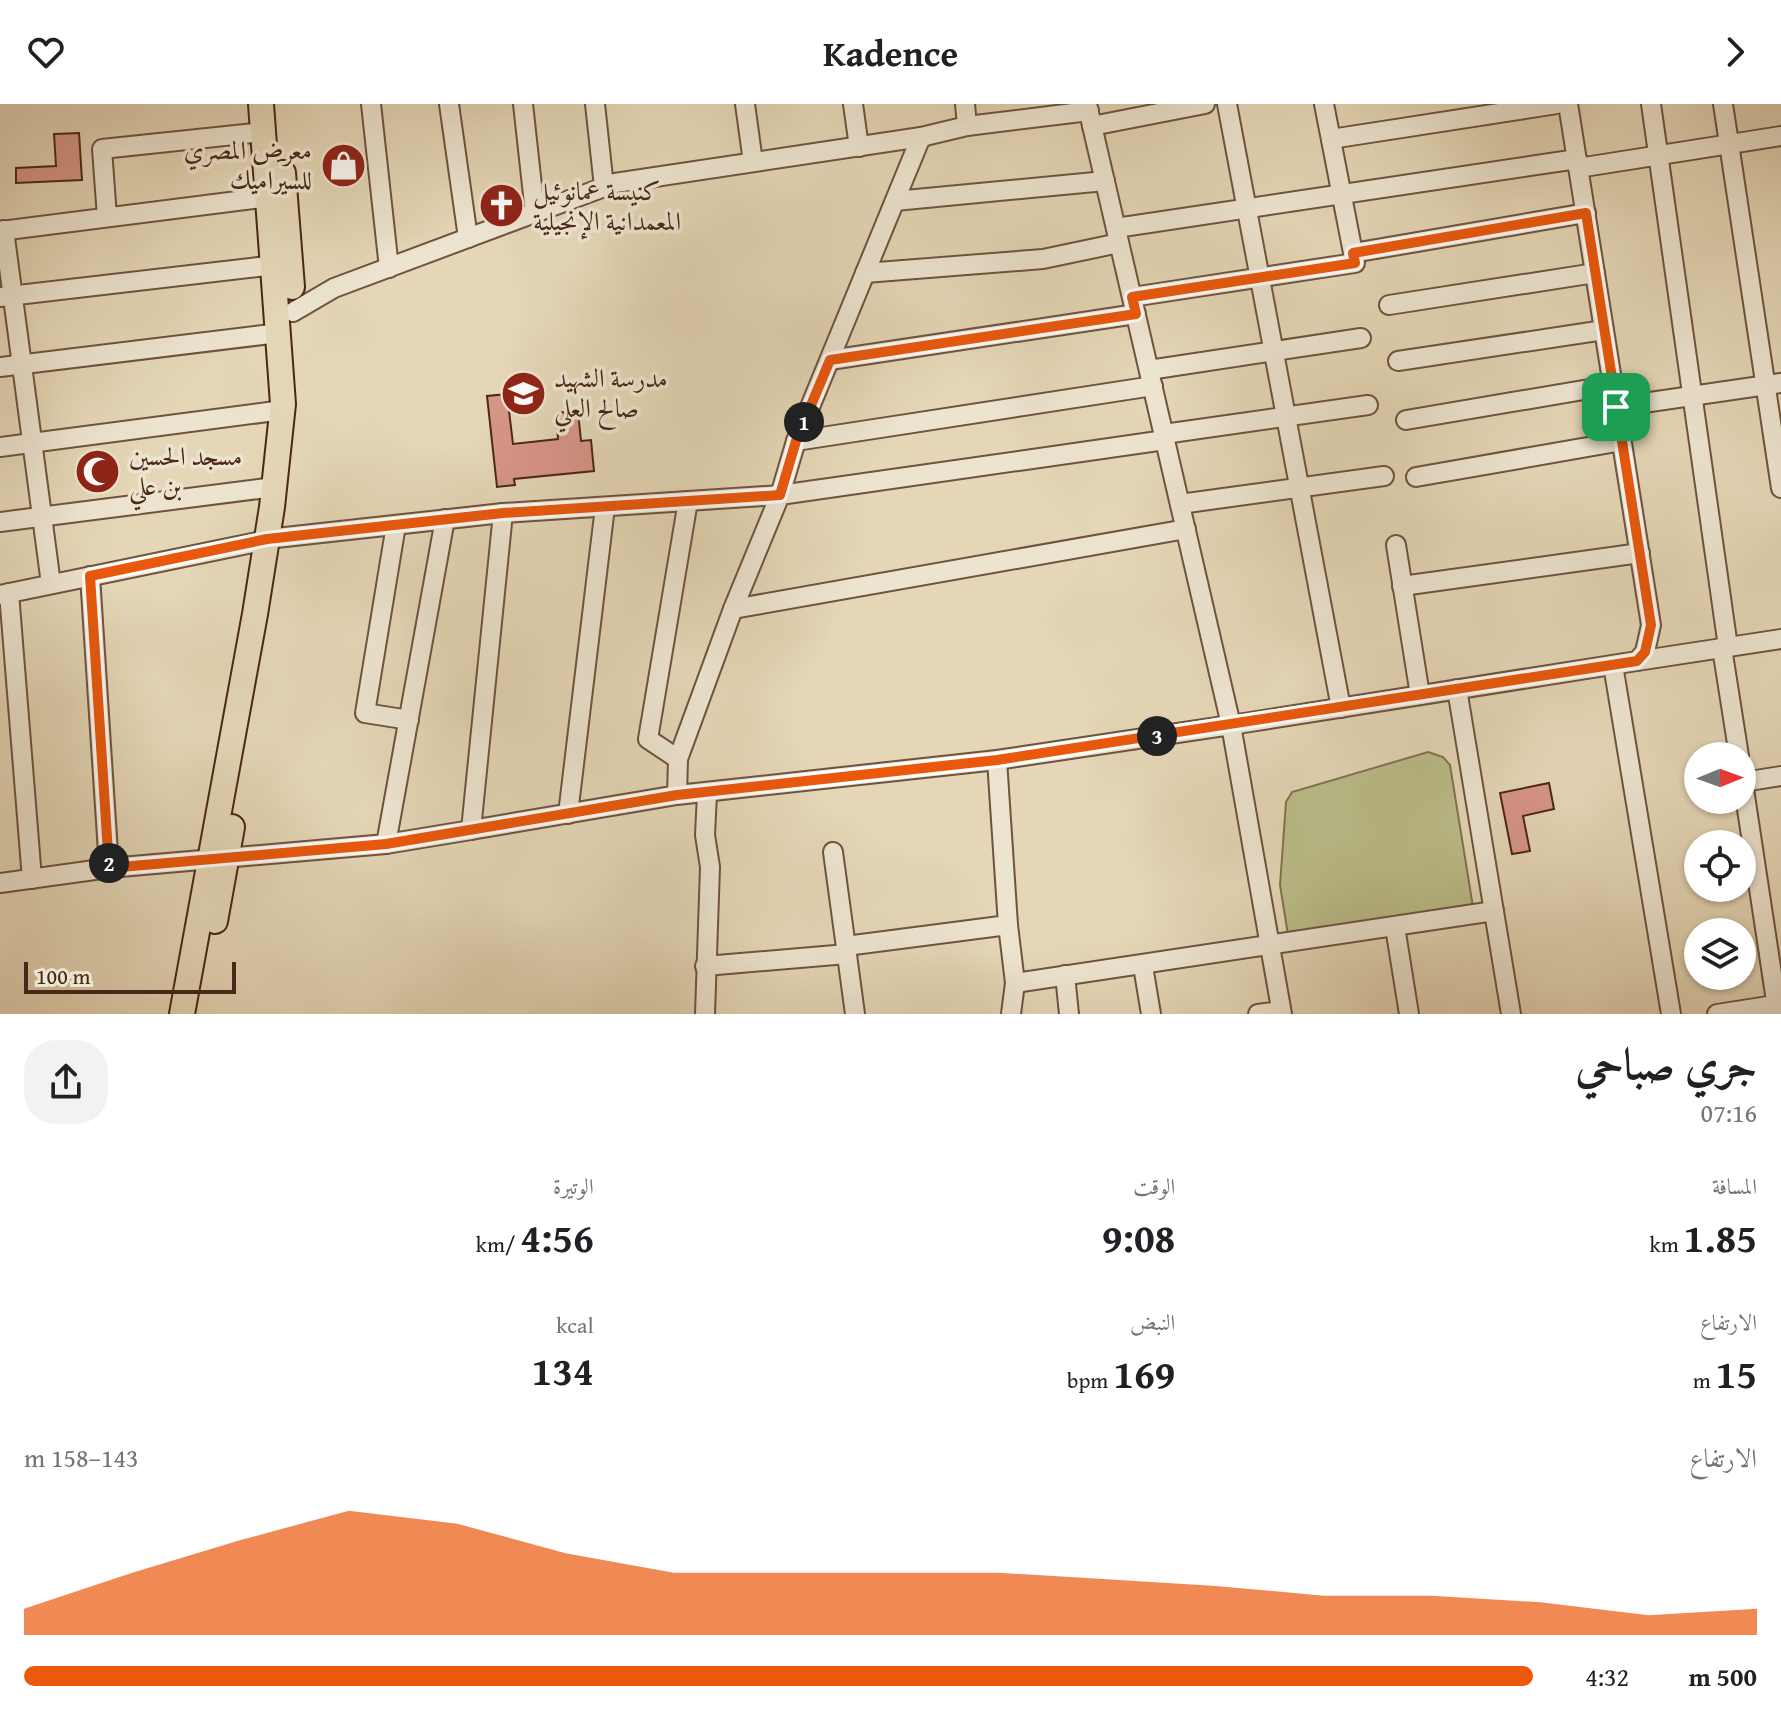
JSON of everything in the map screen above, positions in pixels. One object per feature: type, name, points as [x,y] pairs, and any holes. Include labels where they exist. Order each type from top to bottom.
[{"type":"main road","points":[[261,104],[275,265],[283,410],[270,539]]},
{"type":"main road","points":[[199,1014],[218,859],[270,539],[296,401],[290,242],[276,104]]},
{"type":"main road","points":[[182,1014],[218,859]]},
{"type":"street","points":[[371,104],[389,268]]},
{"type":"street","points":[[449,104],[468,238]]},
{"type":"street","points":[[523,104],[535,213]]},
{"type":"street","points":[[595,104],[604,187]]},
{"type":"street","points":[[745,104],[753,162]]},
{"type":"street","points":[[853,104],[859,147]]},
{"type":"street","points":[[965,104],[967,126]]},
{"type":"street","points":[[293,312],[334,288],[604,187],[921,137],[967,126],[1205,104]]},
{"type":"street","points":[[1227,104],[1341,708]]},
{"type":"street","points":[[830,360],[1134,305],[1260,278],[1355,263],[1324,104]]},
{"type":"street","points":[[1331,139],[1557,104]]},
{"type":"street","points":[[1568,104],[1651,625],[1645,652],[1637,661]]},
{"type":"street","points":[[1651,104],[1693,396],[1737,742]]},
{"type":"street","points":[[1723,104],[1773,384],[1781,488]]},
{"type":"street","points":[[1089,114],[1231,725],[1282,1012],[1258,1014]]},
{"type":"street","points":[[107,217],[102,149],[263,132]]},
{"type":"street","points":[[865,273],[1043,259],[1118,236],[1247,209],[1781,136]]},
{"type":"street","points":[[677,795],[678,759],[733,609],[780,495],[796,441],[921,137]]},
{"type":"street","points":[[895,201],[1105,181]]},
{"type":"street","points":[[51,584],[22,364],[6,296],[2,230],[269,197]]},
{"type":"street","points":[[1353,253],[1586,213]]},
{"type":"street","points":[[6,296],[275,265]]},
{"type":"street","points":[[1389,305],[1595,273]]},
{"type":"street","points":[[1398,361],[1604,330]]},
{"type":"street","points":[[0,367],[279,333]]},
{"type":"street","points":[[796,441],[1151,378],[1274,351],[1361,338]]},
{"type":"street","points":[[1616,407],[1773,384]]},
{"type":"street","points":[[1406,420],[1613,385]]},
{"type":"street","points":[[32,879],[5,594],[270,539],[503,513],[780,495],[1368,405]]},
{"type":"street","points":[[0,447],[283,410]]},
{"type":"street","points":[[1416,477],[1622,441]]},
{"type":"street","points":[[1180,504],[1384,476]]},
{"type":"street","points":[[0,522],[274,487]]},
{"type":"street","points":[[678,759],[648,739],[688,501]]},
{"type":"street","points":[[568,814],[605,507]]},
{"type":"street","points":[[471,830],[503,513]]},
{"type":"street","points":[[386,844],[445,519]]},
{"type":"street","points":[[396,525],[365,713],[409,720]]},
{"type":"street","points":[[733,609],[1186,529]]},
{"type":"street","points":[[1396,545],[1420,695]]},
{"type":"street","points":[[1402,586],[1640,553]]},
{"type":"street","points":[[90,576],[109,868]]},
{"type":"street","points":[[0,883],[109,868],[386,844],[677,795],[997,760],[1781,639]]},
{"type":"street","points":[[1613,665],[1671,1014]]},
{"type":"street","points":[[1457,689],[1511,1014]]},
{"type":"street","points":[[997,760],[1015,983],[1007,1013]]},
{"type":"street","points":[[1756,778],[1781,776]]},
{"type":"street","points":[[705,1014],[710,867],[705,835],[707,794]]},
{"type":"street","points":[[1717,1014],[1779,1008],[1748,814]]},
{"type":"street","points":[[833,852],[855,1014]]},
{"type":"street","points":[[1015,983],[1494,911]]},
{"type":"street","points":[[705,966],[847,950],[1008,925]]},
{"type":"street","points":[[1395,927],[1409,1014]]},
{"type":"street","points":[[1143,966],[1151,1014]]},
{"type":"street","points":[[1065,975],[1069,1014]]},
{"type":"green space","points":[[1428,752],[1443,757],[1450,765],[1473,907],[1288,935],[1280,885],[1286,802],[1292,792]]},
{"type":"building","points":[[79,133],[82,180],[16,183],[16,168],[56,166],[54,134]]},
{"type":"building","points":[[507,394],[513,444],[558,439],[556,413],[578,411],[581,441],[591,440],[594,471],[514,479],[515,485],[497,487],[487,396]]},
{"type":"building","points":[[1549,783],[1554,809],[1523,816],[1530,851],[1512,854],[1500,793]]},
{"type":"place","name":"معرض المصري للسيراميك","points":[[343,165]]},
{"type":"place","name":"كنيسة عمانوئيل المعمدانية الإنجيلية","points":[[502,206]]},
{"type":"place","name":"مدرسة الشهيد صالح العلي","points":[[523,393]]},
{"type":"place","name":"مسجد الحسين بن علي","points":[[98,471]]},
{"type":"route","points":[[1586,213],[1616,407],[1651,625],[1645,652],[1637,661],[997,760],[677,795],[386,844],[109,868],[90,576],[267,539],[503,513],[780,495],[796,441],[830,360],[1136,314],[1132,297],[1355,263],[1353,253],[1586,213]]}]
